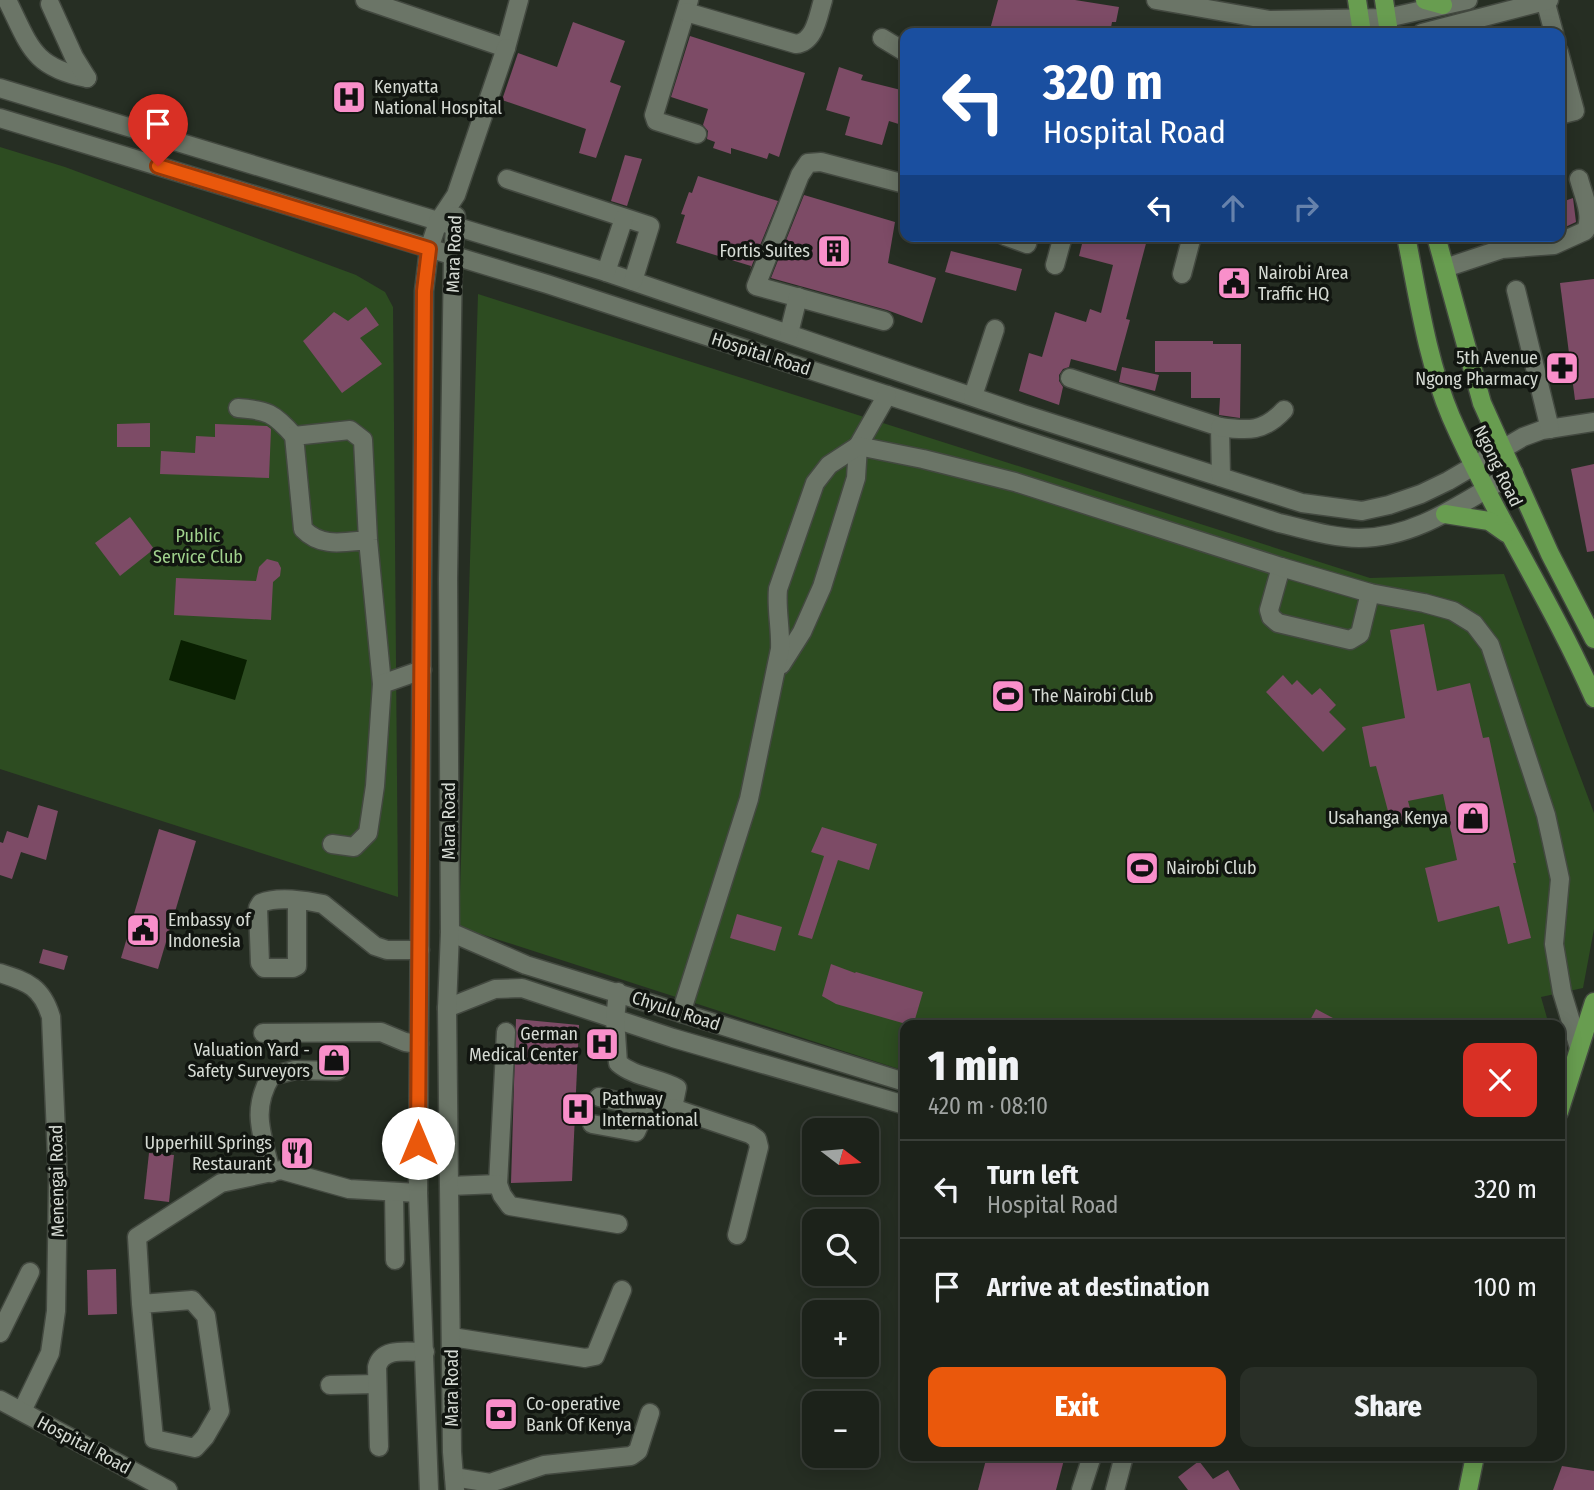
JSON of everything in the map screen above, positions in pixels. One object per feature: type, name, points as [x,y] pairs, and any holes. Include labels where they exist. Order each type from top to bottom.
[{"type":"main road","points":[[1357,0],[1360,26]]},
{"type":"main road","points":[[1425,0],[1443,5]]},
{"type":"main road","name":"Ngong Road","points":[[1407,242],[1428,348],[1450,415],[1594,698]]},
{"type":"main road","name":"Ngong Road","points":[[1438,242],[1482,403],[1550,554],[1594,639]]},
{"type":"main road","points":[[1445,514],[1489,521],[1509,535]]},
{"type":"main road","points":[[1565,1093],[1594,1002]]},
{"type":"main road","points":[[1468,1490],[1474,1461]]},
{"type":"street","points":[[7,0],[38,57],[54,69],[87,78],[74,57],[50,4]]},
{"type":"street","points":[[365,0],[506,48]]},
{"type":"street","points":[[456,195],[520,0]]},
{"type":"street","points":[[697,134],[656,121],[653,115],[688,6],[796,44],[804,44],[810,37],[823,0]]},
{"type":"street","points":[[1156,0],[1266,27],[1360,26],[1387,17],[1468,0]]},
{"type":"street","points":[[1441,28],[1546,0],[1553,28]]},
{"type":"street","points":[[882,38],[900,49]]},
{"type":"street","points":[[1565,74],[1575,111],[1565,114]]},
{"type":"street","name":"Hospital Road","points":[[0,88],[606,272],[1302,503],[1362,511],[1421,494],[1523,437],[1549,429],[1594,422]]},
{"type":"street","name":"Hospital Road","points":[[0,118],[453,256],[1266,519],[1313,531],[1359,538],[1400,532],[1445,514],[1514,473]]},
{"type":"street","points":[[884,321],[757,286],[800,175],[808,163],[821,162],[900,183]]},
{"type":"street","points":[[507,179],[650,226],[633,281]]},
{"type":"street","points":[[1565,240],[1589,227],[1590,219],[1579,179]]},
{"type":"street","name":"Mara Road","points":[[429,1490],[418,1193],[424,291],[429,249],[438,222],[456,195]]},
{"type":"street","name":"Mara Road","points":[[454,1484],[447,1008],[450,932],[448,579],[456,195]]},
{"type":"street","points":[[606,272],[624,219]]},
{"type":"street","points":[[1022,242],[1027,244]]},
{"type":"street","points":[[1055,265],[1061,242]]},
{"type":"street","points":[[1182,274],[1190,242]]},
{"type":"street","points":[[1445,268],[1500,243],[1554,245],[1561,242]]},
{"type":"street","points":[[1516,289],[1549,429]]},
{"type":"street","points":[[789,333],[798,297]]},
{"type":"street","points":[[973,396],[995,328]]},
{"type":"street","points":[[1070,378],[1220,427],[1241,430],[1264,427],[1284,410]]},
{"type":"street","points":[[776,672],[802,632],[822,587],[856,478],[858,446],[887,395]]},
{"type":"street","points":[[238,408],[264,410],[273,415],[293,436],[303,529],[312,538],[326,543],[368,540]]},
{"type":"street","points":[[1220,427],[1220,477]]},
{"type":"street","points":[[293,436],[350,430],[363,440],[368,540],[382,684],[375,786],[368,833],[354,847],[332,844]]},
{"type":"street","points":[[681,1013],[749,799],[780,649],[776,605],[778,589],[815,483],[829,465],[858,446],[1015,482],[1281,567],[1370,593],[1453,611],[1474,624],[1490,645],[1546,815],[1560,879],[1554,944],[1562,992],[1579,1048]]},
{"type":"street","points":[[1281,567],[1269,610],[1271,617],[1278,623],[1350,640],[1360,634],[1370,593]]},
{"type":"street","points":[[382,684],[422,670]]},
{"type":"street","points":[[297,901],[323,904],[375,946],[387,950],[420,950]]},
{"type":"street","name":"Chyulu Road","points":[[450,932],[526,965],[900,1080]]},
{"type":"street","name":"Menengai Road","points":[[0,973],[34,986],[48,1006],[51,1017],[58,1181],[56,1311],[50,1353],[8,1407]]},
{"type":"street","name":"Chyulu Road","points":[[447,1008],[495,989],[522,988],[673,1038],[900,1104]]},
{"type":"street","points":[[618,992],[615,1018],[618,1063],[625,1069],[667,1082],[677,1088],[673,1108]]},
{"type":"street","points":[[263,1033],[381,1032],[405,1042],[419,1044]]},
{"type":"street","points":[[506,1032],[499,1189],[510,1206],[618,1224]]},
{"type":"street","points":[[271,1172],[259,1118],[261,1093],[271,1076],[295,1070],[337,1071]]},
{"type":"street","points":[[599,1097],[647,1108],[673,1108],[750,1134],[757,1139],[759,1147],[737,1235]]},
{"type":"street","points":[[592,1124],[636,1132],[647,1108]]},
{"type":"street","points":[[141,1304],[192,1300],[206,1316],[220,1411],[205,1437],[195,1448],[154,1439],[141,1304],[137,1237],[221,1183],[281,1170],[349,1189],[418,1193]]},
{"type":"street","points":[[450,1186],[498,1184]]},
{"type":"street","points":[[394,1192],[395,1260]]},
{"type":"street","points":[[0,1333],[30,1272]]},
{"type":"street","points":[[452,1337],[586,1359],[595,1356],[600,1348],[622,1290]]},
{"type":"street","points":[[379,1447],[379,1359],[385,1354],[425,1352]]},
{"type":"street","points":[[330,1385],[377,1384]]},
{"type":"street","name":"Hospital Road","points":[[8,1407],[168,1490]]},
{"type":"street","points":[[454,1484],[490,1483],[544,1465],[631,1456],[638,1451],[650,1413]]},
{"type":"street","points":[[1082,1490],[1091,1461]]},
{"type":"street","points":[[1115,1490],[1123,1461]]},
{"type":"green space","name":"Public Service Club","points":[[0,147],[65,167],[356,275],[385,292],[393,307],[398,897],[0,769]]},
{"type":"green space","name":"The Nairobi Club","points":[[478,294],[1370,578],[1504,574],[1594,813],[1594,929],[1583,988],[1541,997],[1548,1020],[900,1020],[900,1069],[459,927]]},
{"type":"shaded area","points":[[181,640],[247,660],[235,700],[169,680]]},
{"type":"building","points":[[998,0],[1075,0],[1119,7],[1116,22],[1112,22],[1111,28],[990,28]]},
{"type":"building","points":[[573,22],[625,41],[610,82],[621,86],[596,158],[579,153],[586,129],[502,100],[518,53],[557,67]]},
{"type":"building","points":[[690,36],[805,73],[779,157],[769,153],[767,159],[731,148],[731,154],[713,148],[715,142],[707,139],[708,131],[703,125],[708,109],[671,97]]},
{"type":"building","points":[[839,67],[863,75],[861,80],[900,90],[900,124],[889,121],[882,145],[845,135],[850,117],[826,110]]},
{"type":"building","points":[[625,155],[642,159],[627,206],[611,201]]},
{"type":"building","points":[[698,176],[778,201],[750,270],[751,266],[676,243],[685,215],[681,214]]},
{"type":"building","name":"Fortis Suites","points":[[804,195],[895,222],[888,263],[936,278],[922,323],[887,310],[771,278]]},
{"type":"building","points":[[1573,198],[1576,222],[1565,227],[1565,201]]},
{"type":"building","points":[[1082,242],[1146,242],[1126,319],[1130,320],[1116,371],[1071,359],[1069,367],[1063,369],[1059,375],[1063,387],[1059,405],[1019,391],[1029,353],[1042,357],[1055,312],[1086,322],[1090,309],[1101,313],[1113,265],[1079,256]]},
{"type":"building","points":[[951,251],[1022,269],[1016,291],[945,272]]},
{"type":"building","points":[[1594,279],[1594,398],[1575,400],[1560,283]]},
{"type":"building","points":[[366,307],[379,325],[360,338],[382,364],[342,393],[303,341],[334,312],[348,321]]},
{"type":"building","points":[[1155,341],[1241,344],[1240,418],[1219,415],[1220,398],[1191,398],[1191,372],[1155,372]]},
{"type":"building","points":[[1122,367],[1159,375],[1155,391],[1119,382]]},
{"type":"building","points":[[150,423],[150,447],[117,447],[117,424]]},
{"type":"building","points":[[215,424],[267,426],[271,429],[269,478],[160,474],[161,451],[195,453],[196,436],[215,437]]},
{"type":"building","points":[[1594,464],[1594,551],[1587,552],[1571,469]]},
{"type":"building","points":[[130,517],[154,549],[120,576],[95,543]]},
{"type":"building","points":[[267,559],[278,562],[281,568],[280,576],[273,582],[271,620],[174,615],[176,578],[256,581],[259,567]]},
{"type":"building","points":[[1424,624],[1437,691],[1470,683],[1483,738],[1489,737],[1516,863],[1513,863],[1531,938],[1508,944],[1499,906],[1438,922],[1425,868],[1457,860],[1443,794],[1408,801],[1413,820],[1392,826],[1376,766],[1370,767],[1362,727],[1405,718],[1390,630]]},
{"type":"building","points":[[1283,675],[1292,685],[1297,680],[1312,695],[1320,688],[1336,705],[1329,712],[1346,729],[1323,752],[1266,692]]},
{"type":"building","points":[[38,805],[58,811],[46,860],[21,852],[12,879],[0,875],[0,842],[3,843],[7,831],[28,838]]},
{"type":"building","points":[[822,827],[877,844],[869,870],[838,860],[812,939],[798,935],[824,856],[811,852]]},
{"type":"building","points":[[159,829],[196,841],[158,969],[121,958]]},
{"type":"building","points":[[737,914],[782,927],[775,951],[730,938]]},
{"type":"building","points":[[43,949],[68,956],[64,970],[39,963]]},
{"type":"building","points":[[831,964],[923,992],[915,1020],[900,1020],[900,1022],[836,1004],[822,996]]},
{"type":"building","points":[[1316,1009],[1337,1020],[1310,1020]]},
{"type":"building","points":[[516,1019],[579,1025],[572,1181],[511,1183]]},
{"type":"building","points":[[149,1153],[174,1155],[169,1202],[144,1199]]},
{"type":"building","points":[[116,1269],[117,1314],[88,1315],[87,1270]]},
{"type":"building","points":[[986,1461],[1064,1461],[1056,1490],[978,1490]]},
{"type":"building","points":[[1199,1461],[1213,1479],[1228,1470],[1240,1490],[1188,1490],[1178,1477]]},
{"type":"building","points":[[1562,1466],[1594,1471],[1594,1490],[1553,1490]]},
{"type":"place","name":"Kenyatta National Hospital","points":[[349,97]]},
{"type":"place","name":"Fortis Suites","points":[[834,251]]},
{"type":"place","name":"Nairobi Area Traffic HQ","points":[[1234,283]]},
{"type":"place","name":"5th Avenue Ngong Pharmacy","points":[[1562,368]]},
{"type":"place","name":"The Nairobi Club","points":[[1008,696]]},
{"type":"place","name":"Usahanga Kenya","points":[[1473,818]]},
{"type":"place","name":"Nairobi Club","points":[[1142,868]]},
{"type":"place","name":"Embassy of Indonesia","points":[[143,930]]},
{"type":"place","name":"German Medical Center","points":[[602,1044]]},
{"type":"place","name":"Valuation Yard - Safety Surveyors","points":[[334,1060]]},
{"type":"place","name":"Pathway International","points":[[578,1109]]},
{"type":"place","name":"Upperhill Springs Restaurant","points":[[297,1153]]},
{"type":"place","name":"Co-operative Bank Of Kenya","points":[[501,1414]]},
{"type":"route","points":[[158,166],[429,249],[424,291],[418,1143]]}]
